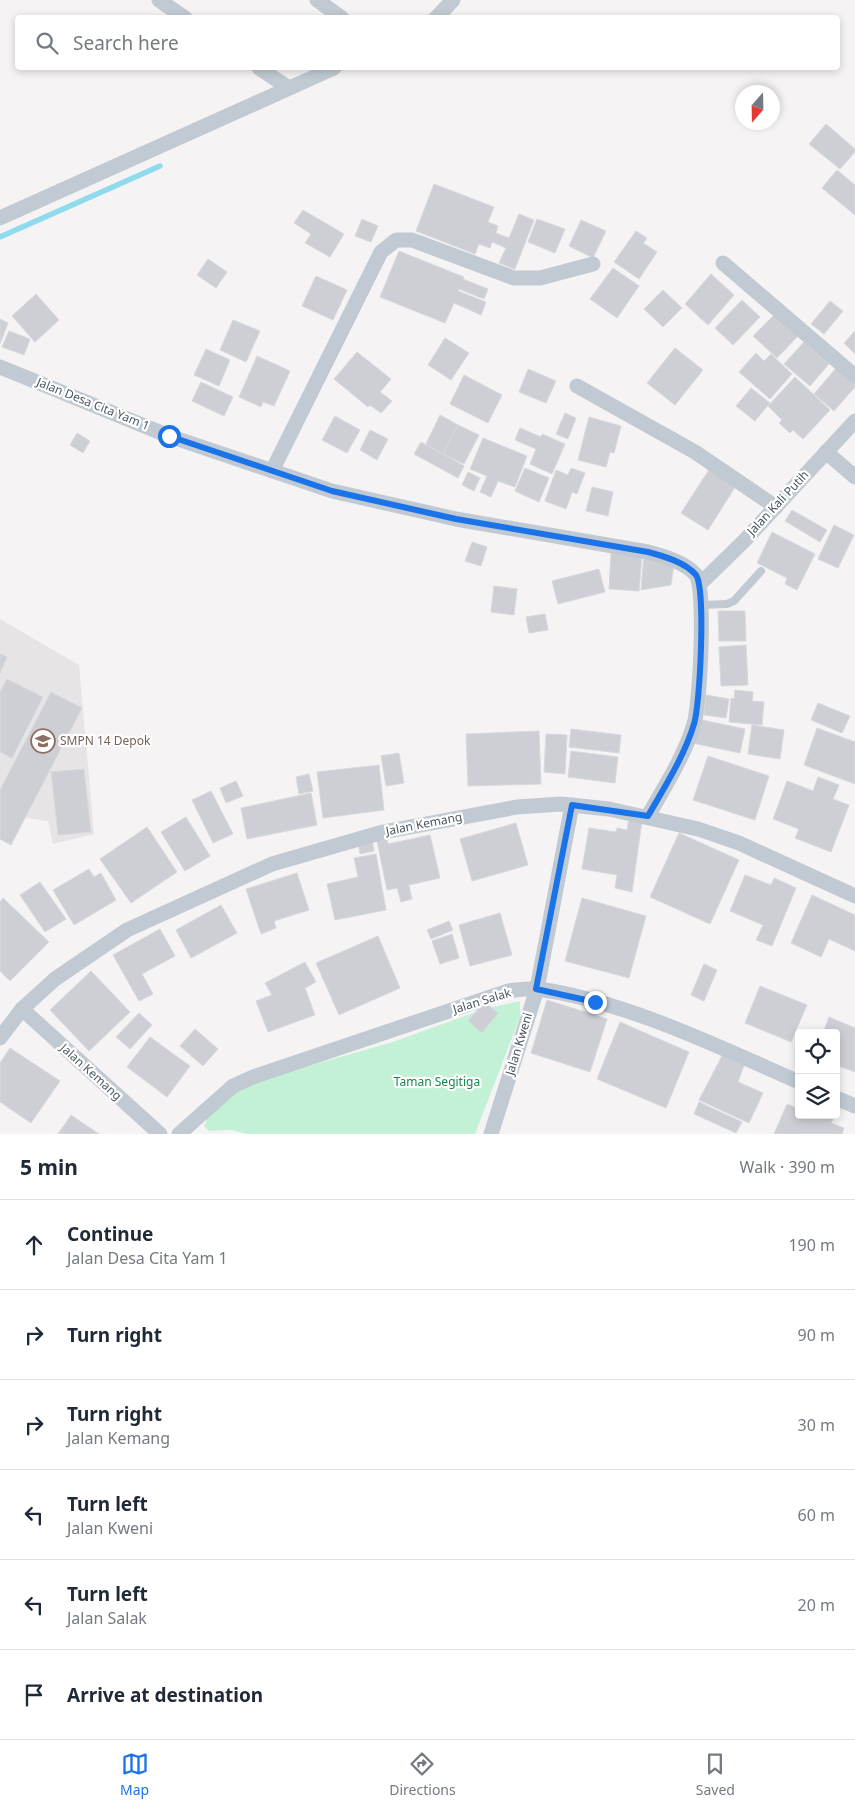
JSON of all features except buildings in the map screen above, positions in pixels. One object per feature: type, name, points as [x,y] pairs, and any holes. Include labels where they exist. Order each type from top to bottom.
[{"type":"street","points":[[160,0],[181,15]]},
{"type":"street","points":[[317,0],[338,15]]},
{"type":"street","points":[[439,15],[453,0]]},
{"type":"street","points":[[262,70],[289,88]]},
{"type":"street","points":[[0,218],[330,70]]},
{"type":"street","points":[[272,471],[381,252],[396,240],[412,240],[514,278],[540,278],[593,264]]},
{"type":"street","points":[[723,262],[855,376]]},
{"type":"street","name":"Jalan Desa Cita Yam 1","points":[[0,367],[169,436],[332,491],[456,519],[657,554],[674,561],[693,573],[700,584]]},
{"type":"street","points":[[577,386],[695,452],[776,507]]},
{"type":"street","name":"Jalan Kali Putih","points":[[700,584],[776,507],[855,421]]},
{"type":"street","points":[[826,452],[855,477]]},
{"type":"street","points":[[648,816],[682,756],[694,722],[702,605],[700,584]]},
{"type":"street","name":"Jalan Kemang","points":[[0,1038],[22,1009],[55,979],[127,930],[272,864],[383,832],[516,807],[572,805],[648,816],[698,829],[739,843],[854,892]]},
{"type":"street","name":"Jalan Kweni","points":[[491,1134],[536,989],[572,805]]},
{"type":"street","name":"Jalan Salak","points":[[179,1134],[233,1086],[253,1077],[508,991],[536,989],[595,1002],[639,1016],[710,1043],[795,1080]]},
{"type":"street","name":"Jalan Kemang","points":[[22,1009],[160,1134]]},
{"type":"street","points":[[840,1100],[855,1106]]},
{"type":"lane","points":[[702,605],[727,604],[734,600],[761,570]]},
{"type":"shaded area","name":"SMPN 14 Depok","points":[[0,619],[79,665],[94,834],[53,844],[48,821],[25,818],[11,845],[0,839]]},
{"type":"green space","name":"Taman Segitiga","points":[[520,1001],[520,1017],[475,1134],[247,1134],[231,1130],[209,1131],[204,1126],[208,1117],[242,1085],[393,1042],[484,1009]]},
{"type":"waterway","points":[[0,237],[160,166]]},
{"type":"place","name":"SMPN 14 Depok","points":[[43,741]]},
{"type":"route","points":[[169,436],[332,491],[456,519],[648,552],[666,557],[696,576],[700,584],[702,605],[696,710],[694,722],[682,756],[648,816],[572,805],[536,989],[595,1002]]}]
